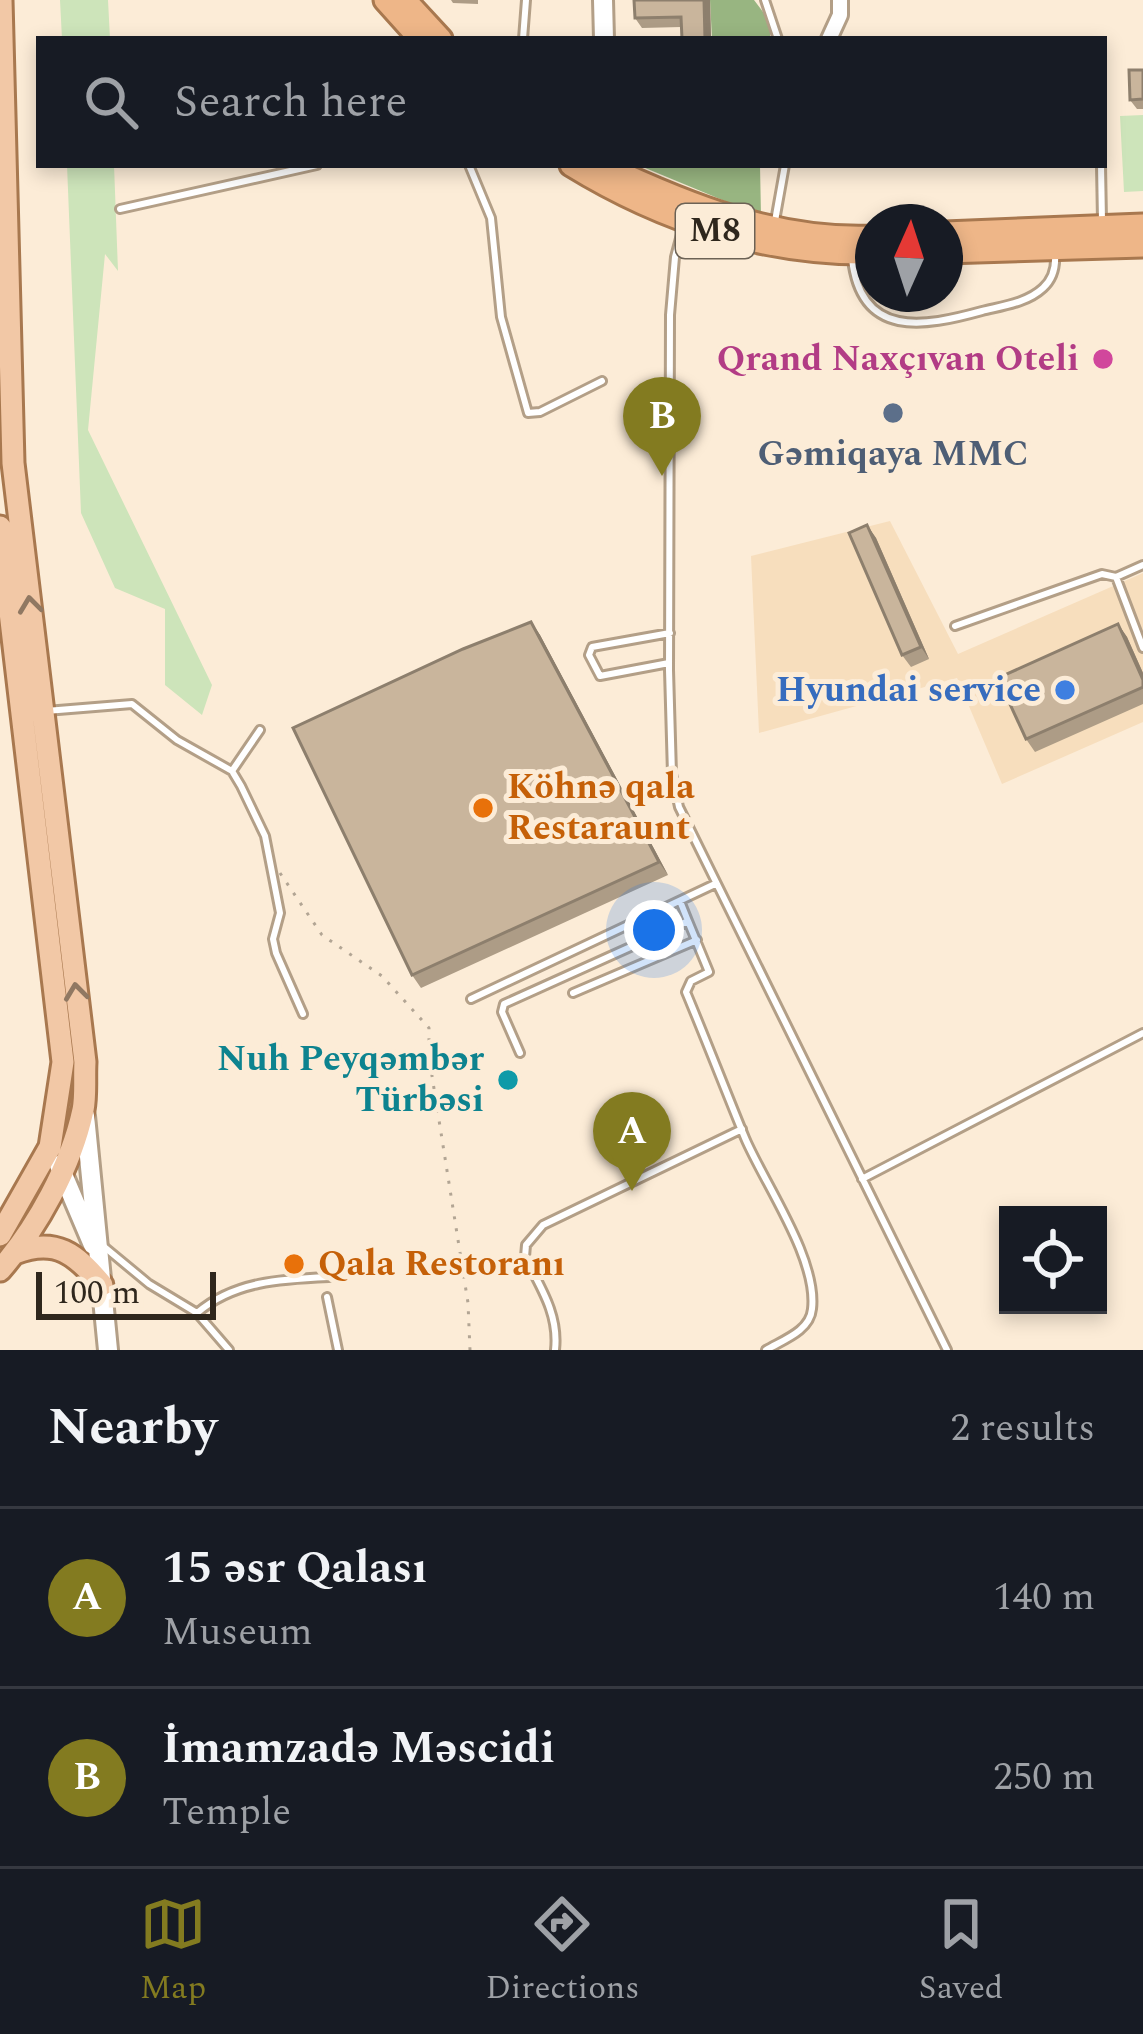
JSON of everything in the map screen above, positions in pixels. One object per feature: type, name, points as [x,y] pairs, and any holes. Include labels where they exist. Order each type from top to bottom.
[{"type":"highway","points":[[385,0],[416,36]]},
{"type":"highway","points":[[405,0],[438,36]]},
{"type":"highway","name":"M8","points":[[603,169],[684,223],[778,246],[855,248]]},
{"type":"highway","name":"M8","points":[[603,169],[688,204],[855,247]]},
{"type":"highway","points":[[963,250],[1055,239],[1102,227],[1143,225]]},
{"type":"highway","points":[[963,234],[1143,246]]},
{"type":"main road","points":[[2,0],[13,463],[85,1062],[84,1108],[107,1350]]},
{"type":"main road","points":[[603,0],[604,36]]},
{"type":"main road","points":[[0,527],[63,1062],[50,1147],[5,1253]]},
{"type":"main road","points":[[5,1253],[61,1170],[84,1108]]},
{"type":"main road","points":[[50,1147],[99,1252]]},
{"type":"main road","points":[[5,1253],[32,1246],[59,1247],[82,1261],[102,1285]]},
{"type":"street","points":[[830,36],[841,0]]},
{"type":"lane","points":[[523,36],[526,0]]},
{"type":"lane","points":[[765,0],[777,36]]},
{"type":"lane","points":[[120,209],[304,168]]},
{"type":"lane","points":[[470,168],[491,218],[500,317],[528,413],[540,412],[602,381]]},
{"type":"lane","points":[[774,229],[784,168]]},
{"type":"lane","points":[[1101,168],[1102,227]]},
{"type":"lane","points":[[684,223],[670,298],[669,663],[672,774],[679,807],[946,1350]]},
{"type":"lane","points":[[882,312],[898,324],[930,325],[1031,298],[1048,284],[1056,267],[1055,239]]},
{"type":"lane","points":[[955,626],[1102,574],[1115,577],[1143,565]]},
{"type":"lane","points":[[1115,577],[1143,648]]},
{"type":"lane","points":[[669,663],[600,676],[589,650],[670,633]]},
{"type":"lane","points":[[42,712],[132,704],[177,740],[232,771],[265,836],[280,914],[273,939],[303,1014]]},
{"type":"lane","points":[[232,771],[260,730]]},
{"type":"lane","points":[[471,999],[715,884]]},
{"type":"lane","points":[[680,901],[709,972],[691,981],[686,992],[742,1130],[789,1222],[808,1280],[812,1310],[806,1325],[766,1350]]},
{"type":"lane","points":[[520,1053],[502,1012],[504,1004],[688,921]]},
{"type":"lane","points":[[573,993],[697,940]]},
{"type":"lane","points":[[862,1179],[1143,1033]]},
{"type":"lane","points":[[555,1350],[554,1314],[525,1258],[532,1235],[543,1225],[742,1130]]},
{"type":"lane","points":[[99,1252],[197,1313],[229,1350]]},
{"type":"lane","points":[[197,1313],[212,1300],[248,1285],[329,1277]]},
{"type":"lane","points":[[327,1297],[338,1350]]},
{"type":"path","points":[[274,868],[283,874],[322,934],[382,976],[429,1028],[429,1057],[468,1304],[470,1350]]},
{"type":"shaded area","points":[[890,521],[958,654],[1143,573],[1143,722],[1002,784],[957,678],[759,733],[751,556]]},
{"type":"green space","points":[[60,0],[108,0],[110,36],[62,36]]},
{"type":"green space","points":[[710,0],[754,0],[770,21],[770,36],[712,36]]},
{"type":"green space","points":[[1143,115],[1143,191],[1124,192],[1120,116]]},
{"type":"green space","points":[[67,168],[114,168],[118,271],[105,254],[88,430],[212,685],[202,715],[165,685],[165,609],[115,588],[81,513]]},
{"type":"green space","points":[[645,168],[760,168],[761,216]]},
{"type":"building","points":[[634,0],[704,0],[705,36],[682,36],[681,17],[635,18]]},
{"type":"building","points":[[1129,70],[1143,70],[1143,99],[1130,100]]},
{"type":"building","points":[[867,525],[921,647],[902,655],[849,533]]},
{"type":"building","name":"Köhnə qala Restaraunt","points":[[531,622],[659,862],[412,975],[293,728]]},
{"type":"building","points":[[1118,624],[1143,687],[1026,739],[998,678]]},
{"type":"place","name":"Qrand Naxçıvan Oteli","points":[[1103,359]]},
{"type":"place","name":"Gəmiqaya MMC","points":[[893,413]]},
{"type":"place","name":"İmamzadə Məscidi","points":[[662,476]]},
{"type":"place","name":"Hyundai service","points":[[1065,690]]},
{"type":"place","name":"Köhnə qala Restaraunt","points":[[483,808]]},
{"type":"place","name":"Nuh Peyqəmbər Türbəsi","points":[[508,1080]]},
{"type":"place","name":"15 əsr Qalası","points":[[632,1191]]},
{"type":"place","name":"Qala Restoranı","points":[[294,1264]]}]
